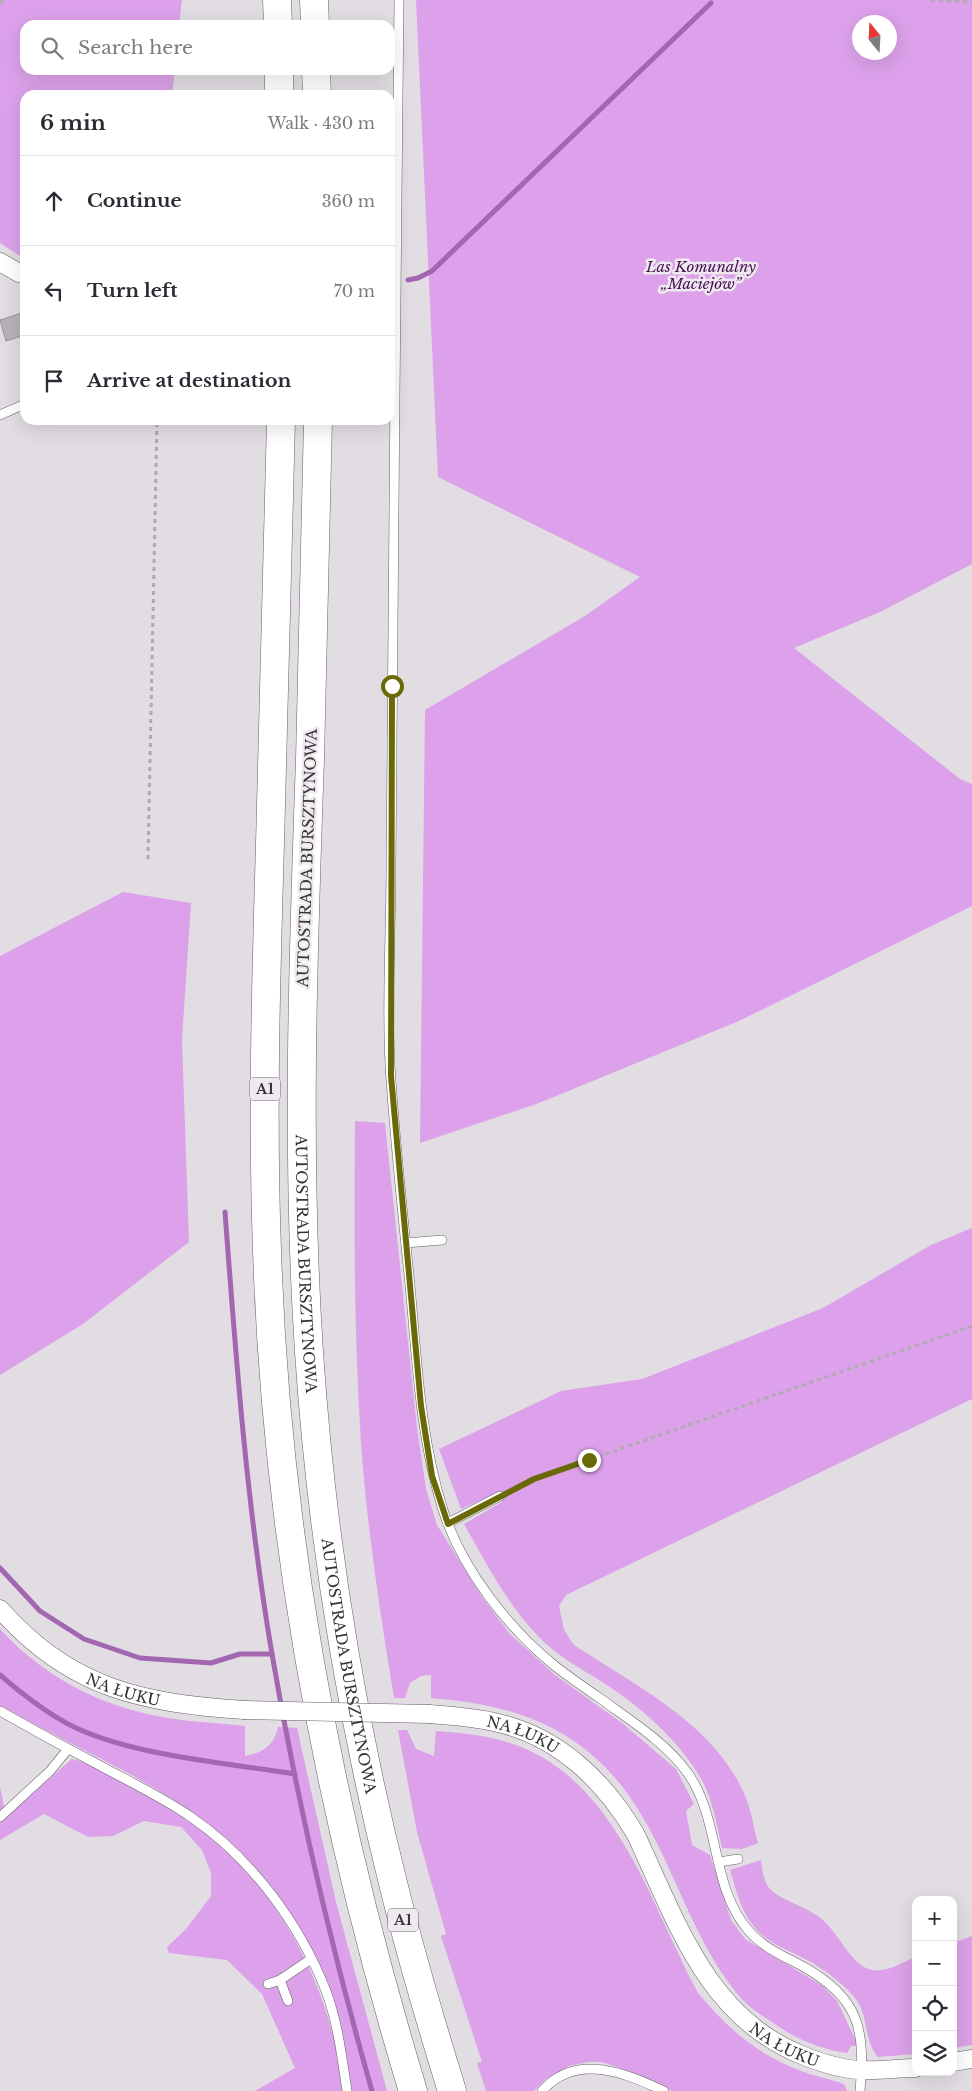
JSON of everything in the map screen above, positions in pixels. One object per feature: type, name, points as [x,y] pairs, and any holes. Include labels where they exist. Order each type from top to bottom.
[{"type":"highway","points":[[277,0],[278,20]]},
{"type":"highway","points":[[314,0],[315,20]]},
{"type":"highway","points":[[279,75],[279,90]]},
{"type":"highway","points":[[316,75],[317,90]]},
{"type":"highway","name":"A1","points":[[281,425],[266,1025],[267,1251],[272,1354],[282,1467],[299,1598],[326,1755],[358,1897],[413,2091]]},
{"type":"highway","name":"AUTOSTRADA BURSZTYNOWA","points":[[318,425],[302,1124],[304,1248],[309,1353],[319,1462],[335,1589],[363,1747],[393,1884],[452,2091]]},
{"type":"street","points":[[0,262],[19,273]]},
{"type":"street","name":"NA ŁUKU","points":[[0,1608],[29,1638],[53,1657],[82,1674],[141,1698],[169,1703],[244,1710],[430,1714],[500,1723],[531,1734],[573,1759],[607,1791],[623,1812],[635,1833],[698,1965],[724,2000],[753,2028],[791,2051],[837,2067],[862,2070],[912,2068]]},
{"type":"street","points":[[957,2061],[972,2059]]},
{"type":"lane","points":[[399,0],[391,1076],[421,1406],[432,1476],[448,1524],[466,1558],[491,1598],[520,1633],[552,1664],[654,1738],[684,1767],[699,1790],[736,1915],[752,1936],[774,1952],[810,1970],[832,1986],[850,2006],[858,2024],[863,2049],[860,2091]]},
{"type":"lane","points":[[0,415],[20,406]]},
{"type":"lane","points":[[406,1243],[442,1240]]},
{"type":"lane","points":[[448,1524],[500,1496]]},
{"type":"lane","points":[[0,1711],[160,1797],[193,1818],[229,1848],[260,1880],[284,1912],[311,1959],[326,1992],[339,2038],[347,2091]]},
{"type":"lane","points":[[0,1817],[50,1771],[68,1749]]},
{"type":"lane","points":[[719,1862],[738,1859]]},
{"type":"lane","points":[[268,1984],[280,1980],[311,1959]]},
{"type":"lane","points":[[280,1980],[288,2001]]},
{"type":"lane","points":[[542,2091],[548,2084],[572,2071],[599,2068],[632,2076],[664,2091]]},
{"type":"path","points":[[0,2],[4,0]]},
{"type":"path","points":[[931,0],[972,2]]},
{"type":"path","points":[[148,860],[157,425]]},
{"type":"path","points":[[500,1496],[534,1479],[972,1326]]},
{"type":"green space","points":[[0,0],[182,0],[180,20],[20,20],[20,75],[174,75],[173,90],[20,90],[20,256],[0,243]]},
{"type":"green space","name":"Las Komunalny „Maciejów”","points":[[416,0],[972,0],[972,564],[880,612],[794,648],[960,779],[972,784],[972,906],[739,1021],[539,1103],[420,1143],[425,710],[585,616],[640,577],[438,477]]},
{"type":"green space","points":[[123,892],[191,903],[182,1039],[189,1242],[83,1324],[0,1375],[0,956]]},
{"type":"green space","points":[[355,1121],[385,1123],[417,1428],[426,1489],[437,1525],[482,1597],[510,1634],[555,1675],[622,1723],[676,1769],[694,1804],[686,1811],[692,1845],[710,1855],[731,1920],[745,1939],[823,1986],[837,2001],[856,2041],[856,2046],[851,2046],[847,2053],[820,2047],[794,2036],[757,2012],[739,1996],[718,1967],[701,1936],[655,1839],[638,1809],[617,1780],[592,1755],[556,1730],[516,1713],[475,1703],[431,1698],[431,1675],[421,1676],[410,1683],[405,1698],[394,1698],[374,1570],[361,1443],[355,1282]]},
{"type":"green space","points":[[972,1228],[972,1399],[566,1595],[559,1606],[564,1630],[574,1645],[669,1707],[712,1745],[729,1767],[746,1797],[758,1843],[742,1849],[722,1848],[715,1815],[703,1782],[684,1753],[672,1739],[632,1703],[546,1644],[516,1609],[497,1582],[464,1524],[502,1502],[497,1493],[461,1509],[439,1449],[561,1391],[642,1379],[823,1308],[931,1245]]},
{"type":"green space","points":[[0,1629],[13,1643],[44,1668],[60,1679],[95,1697],[132,1710],[160,1717],[245,1726],[245,1756],[266,1748],[274,1739],[278,1727],[297,1728],[336,1902],[387,2091],[352,2091],[345,2051],[335,2012],[313,1955],[303,1936],[286,1913],[249,1873],[213,1829],[158,1790],[0,1706]]},
{"type":"green space","points":[[398,1730],[407,1730],[416,1749],[434,1756],[436,1731],[501,1740],[547,1760],[577,1784],[603,1814],[626,1847],[698,1993],[709,2006],[745,2040],[773,2058],[809,2074],[844,2084],[847,2091],[672,2091],[628,2071],[602,2062],[588,2062],[569,2066],[546,2079],[534,2091],[486,2091],[477,2063],[482,2062],[441,1936],[446,1934],[417,1832]]},
{"type":"green space","points":[[72,1759],[95,1766],[118,1777],[196,1826],[235,1860],[260,1888],[282,1918],[316,1984],[329,2019],[344,2091],[255,2091],[295,2068],[262,1994],[227,1960],[169,1953],[167,1947],[186,1929],[211,1896],[211,1873],[202,1850],[181,1827],[144,1821],[113,1836],[88,1837],[44,1814],[0,1840],[0,1787],[6,1816]]},
{"type":"green space","points":[[761,1860],[764,1879],[770,1889],[819,1917],[852,1957],[865,1968],[877,1971],[883,1970],[912,1959],[912,2054],[878,2057],[870,2044],[863,2012],[855,1998],[823,1970],[768,1940],[756,1929],[743,1908],[730,1870]]},
{"type":"green space","points":[[972,1936],[972,2045],[957,2047],[957,1986],[957,1942]]},
{"type":"building","points":[[20,314],[20,337],[6,341],[0,320]]},
{"type":"waterway","points":[[408,280],[418,278],[432,271],[711,3]]},
{"type":"waterway","points":[[225,1212],[249,1489],[272,1654],[292,1764],[316,1874],[372,2091]]},
{"type":"waterway","points":[[0,1568],[40,1611],[84,1639],[140,1658],[211,1663],[240,1654],[272,1654]]},
{"type":"waterway","points":[[0,1675],[53,1715],[72,1726],[96,1736],[123,1745],[181,1757],[295,1774]]},
{"type":"route","points":[[392,686],[391,1076],[421,1406],[432,1476],[448,1524],[534,1479],[589,1460]]}]
